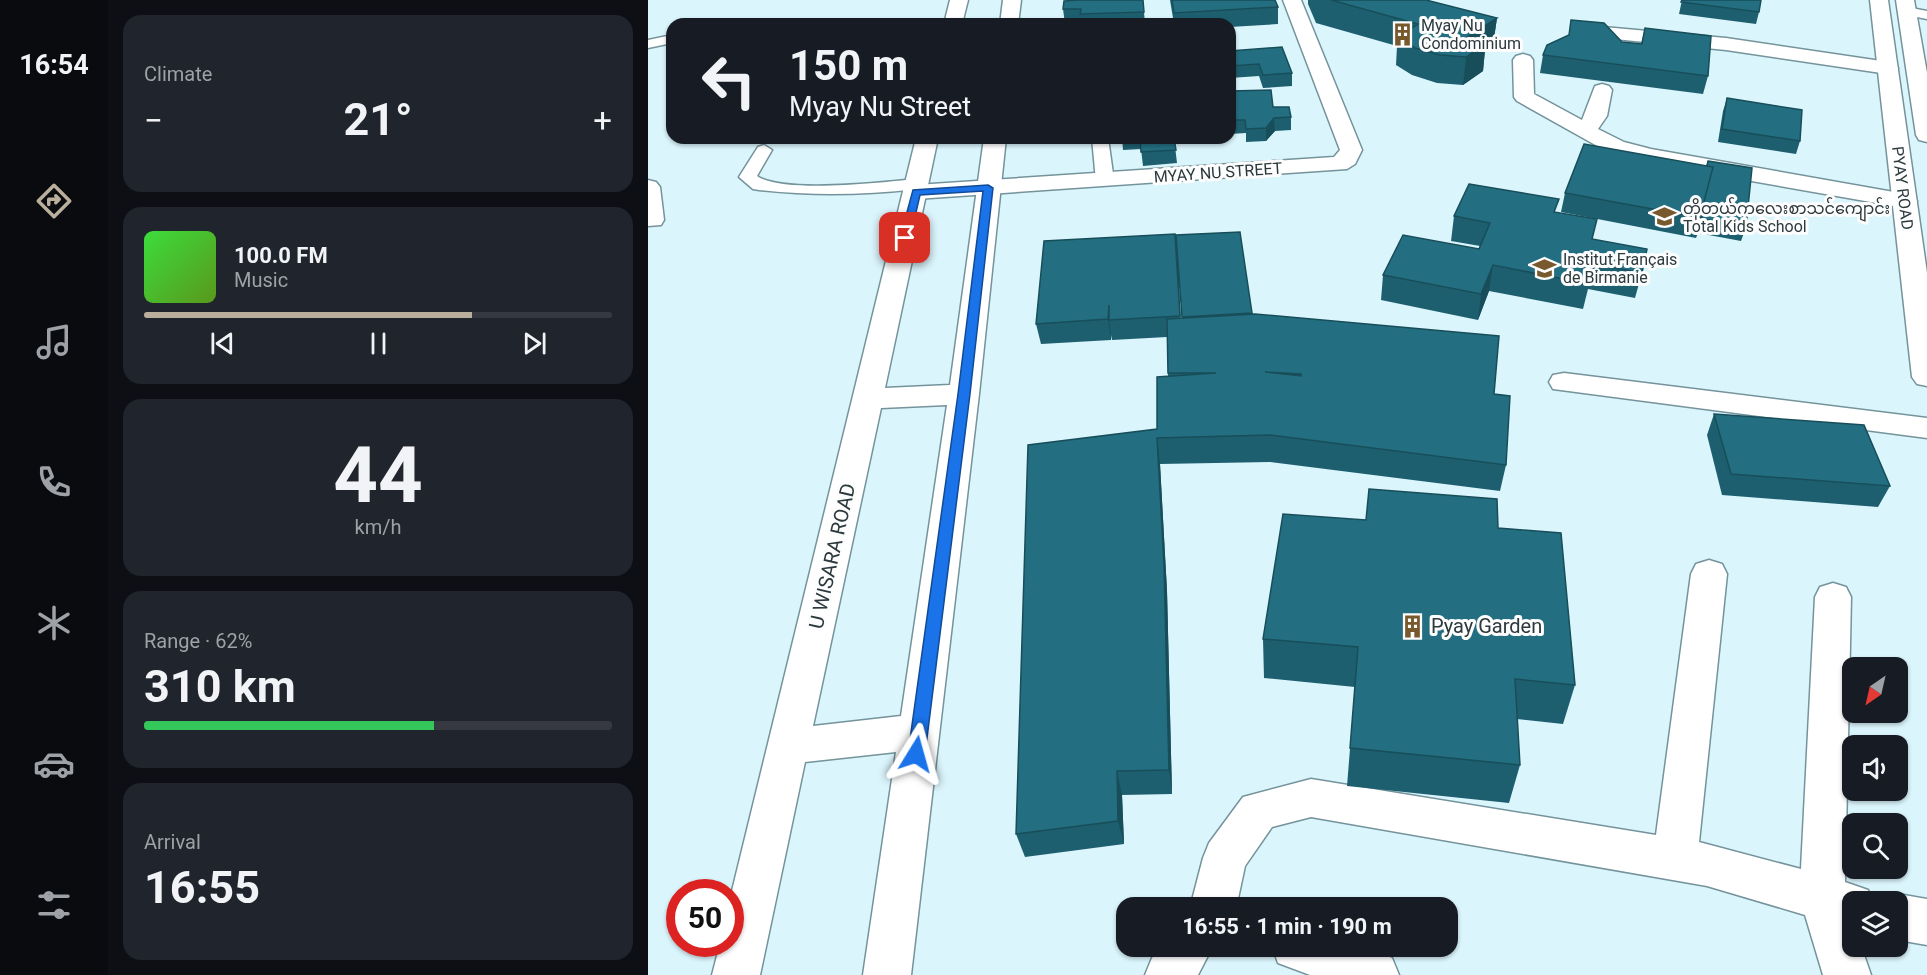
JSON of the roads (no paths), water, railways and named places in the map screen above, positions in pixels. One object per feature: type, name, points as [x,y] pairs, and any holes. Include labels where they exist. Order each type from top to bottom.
[{"type":"main road","points":[[954,18],[958,0]]},
{"type":"main road","points":[[1010,18],[1012,0]]},
{"type":"main road","name":"MYAY NU STREET","points":[[916,188],[988,188],[1339,164],[1347,159],[1351,150],[1292,0]]},
{"type":"main road","name":"PYAY ROAD","points":[[1879,0],[1927,377]]},
{"type":"main road","name":"PYAY ROAD","points":[[1915,14],[1927,135]]},
{"type":"main road","points":[[1581,31],[1726,44],[1888,68]]},
{"type":"main road","points":[[1523,60],[1524,97],[1616,147],[1649,156],[1905,201]]},
{"type":"main road","points":[[1586,131],[1596,116],[1602,90]]},
{"type":"main road","name":"U WISARA ROAD","points":[[736,975],[926,144]]},
{"type":"main road","points":[[887,975],[964,394],[994,144]]},
{"type":"main road","points":[[648,188],[652,220]]},
{"type":"main road","points":[[1564,382],[1927,428]]},
{"type":"main road","points":[[867,399],[964,394]]},
{"type":"main road","points":[[1675,859],[1709,574]]},
{"type":"main road","points":[[1833,597],[1837,902],[1847,975]]},
{"type":"main road","points":[[789,746],[919,732]]},
{"type":"main road","points":[[1216,897],[1226,858],[1258,811],[1311,798],[1707,865],[1837,902]]},
{"type":"main road","points":[[1908,919],[1927,922]]},
{"type":"main road","points":[[1169,975],[1182,957]]},
{"type":"main road","points":[[1325,957],[1375,975]]},
{"type":"lane","points":[[648,44],[666,40]]},
{"type":"lane","points":[[1101,144],[1105,181]]},
{"type":"lane","points":[[764,150],[748,177],[759,185],[823,191],[916,188]]},
{"type":"place","name":"Myay Nu Condominium","points":[[1403,34]]},
{"type":"place","name":"တိုတယ်ကလေးစာသင်ကျောင်း Total Kids School","points":[[1665,217]]},
{"type":"place","name":"Institut Français de Birmanie","points":[[1545,268]]},
{"type":"place","name":"Pyay Garden","points":[[1413,626]]}]
